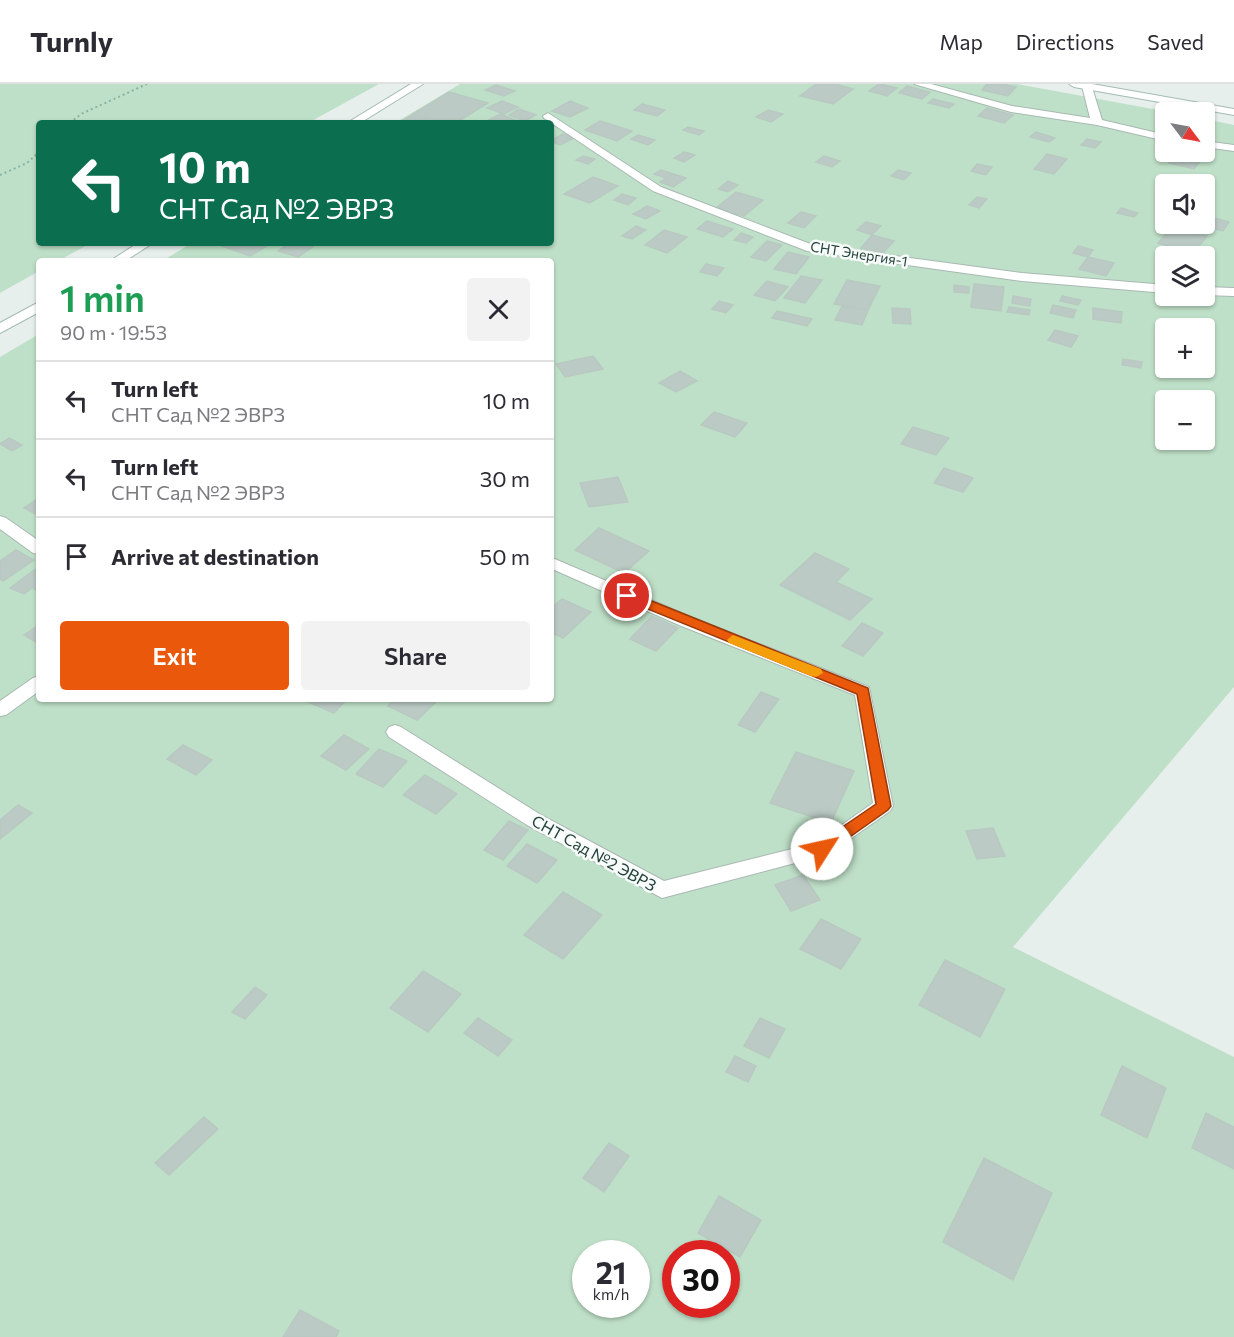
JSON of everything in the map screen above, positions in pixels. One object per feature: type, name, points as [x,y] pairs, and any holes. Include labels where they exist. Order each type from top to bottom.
[{"type":"street","points":[[357,120],[418,84]]},
{"type":"street","points":[[919,84],[1011,109],[1097,123],[1155,136]]},
{"type":"street","points":[[1074,84],[1234,112]]},
{"type":"street","points":[[1087,86],[1097,123]]},
{"type":"street","name":"СНТ Энергия-1","points":[[548,116],[657,189],[811,248],[1022,277],[1155,288]]},
{"type":"street","points":[[1215,145],[1234,148]]},
{"type":"street","points":[[121,258],[142,246]]},
{"type":"street","points":[[1215,291],[1234,291]]},
{"type":"street","points":[[0,329],[36,308]]},
{"type":"street","points":[[0,521],[36,547]]},
{"type":"street","name":"СНТ Сад №2 ЭВРЗ","points":[[395,732],[534,820],[662,890],[822,849],[883,806],[863,691],[685,621],[554,564]]},
{"type":"street","points":[[0,710],[36,684]]},
{"type":"path","points":[[74,120],[81,114],[147,84]]},
{"type":"path","points":[[0,175],[27,163],[36,155]]},
{"type":"green space","points":[[0,84],[379,84],[313,120],[36,120],[36,246],[86,246],[64,258],[36,258],[36,273],[0,293]]},
{"type":"green space","points":[[460,84],[1017,84],[1155,109],[1155,162],[1215,162],[1215,121],[1234,125],[1234,687],[1013,947],[1234,1057],[1234,1337],[0,1337],[0,357],[36,336],[36,702],[554,702],[554,258],[167,258],[187,246],[554,246],[554,120],[400,120]]},
{"type":"building","points":[[816,84],[835,84],[853,89],[833,104],[800,96]]},
{"type":"building","points":[[879,84],[897,88],[887,96],[869,91]]},
{"type":"building","points":[[987,84],[1016,87],[1008,96],[982,90]]},
{"type":"building","points":[[496,85],[515,91],[504,96],[485,90]]},
{"type":"building","points":[[907,86],[930,92],[922,99],[899,93]]},
{"type":"building","points":[[449,92],[488,103],[461,120],[434,120],[413,114]]},
{"type":"building","points":[[933,99],[954,104],[949,108],[928,103]]},
{"type":"building","points":[[502,101],[518,107],[504,114],[487,108]]},
{"type":"building","points":[[570,101],[588,108],[570,117],[552,111]]},
{"type":"building","points":[[642,104],[665,110],[657,116],[634,110]]},
{"type":"building","points":[[987,108],[1013,115],[1004,123],[978,116]]},
{"type":"building","points":[[519,109],[536,115],[522,120],[509,115]]},
{"type":"building","points":[[768,110],[783,114],[771,122],[756,117]]},
{"type":"building","points":[[500,114],[515,120],[489,120]]},
{"type":"building","points":[[412,115],[430,120],[403,120]]},
{"type":"building","points":[[600,121],[632,131],[617,141],[585,130]]},
{"type":"building","points":[[688,127],[704,131],[699,135],[683,130]]},
{"type":"building","points":[[1036,132],[1055,138],[1049,142],[1030,137]]},
{"type":"building","points":[[563,134],[574,138],[560,145],[554,143],[554,139]]},
{"type":"building","points":[[638,135],[655,140],[648,145],[631,139]]},
{"type":"building","points":[[1087,139],[1101,142],[1095,148],[1081,145]]},
{"type":"building","points":[[684,152],[695,155],[684,162],[674,158]]},
{"type":"building","points":[[1047,154],[1067,159],[1054,174],[1034,169]]},
{"type":"building","points":[[583,156],[595,159],[588,164],[576,160]]},
{"type":"building","points":[[824,156],[840,161],[832,167],[816,162]]},
{"type":"building","points":[[1170,162],[1200,162],[1194,169]]},
{"type":"building","points":[[977,164],[992,167],[986,175],[971,171]]},
{"type":"building","points":[[661,170],[686,178],[673,187],[660,182],[666,178],[654,174]]},
{"type":"building","points":[[898,170],[911,173],[904,180],[891,176]]},
{"type":"building","points":[[593,177],[618,186],[590,203],[564,194]]},
{"type":"building","points":[[728,181],[738,185],[728,192],[718,189]]},
{"type":"building","points":[[736,192],[763,200],[744,216],[716,208]]},
{"type":"building","points":[[622,194],[636,198],[628,205],[614,200]]},
{"type":"building","points":[[977,197],[987,199],[979,208],[969,205]]},
{"type":"building","points":[[647,206],[660,211],[646,219],[633,214]]},
{"type":"building","points":[[1121,208],[1138,213],[1134,217],[1117,213]]},
{"type":"building","points":[[801,212],[816,216],[804,228],[788,223]]},
{"type":"building","points":[[1215,218],[1229,222],[1223,231],[1215,229]]},
{"type":"building","points":[[707,221],[733,229],[723,237],[697,229]]},
{"type":"building","points":[[866,222],[881,226],[872,235],[857,230]]},
{"type":"building","points":[[636,226],[646,230],[632,239],[622,236]]},
{"type":"building","points":[[664,230],[687,237],[667,253],[645,245]]},
{"type":"building","points":[[741,233],[753,237],[746,243],[734,240]]},
{"type":"building","points":[[1166,234],[1207,236],[1199,246],[1169,246],[1158,243]]},
{"type":"building","points":[[872,235],[894,241],[883,253],[861,248]]},
{"type":"building","points":[[767,241],[782,245],[766,261],[751,257]]},
{"type":"building","points":[[222,246],[267,246],[250,256]]},
{"type":"building","points":[[286,246],[314,246],[298,257],[278,251]]},
{"type":"building","points":[[1078,246],[1093,250],[1088,257],[1073,253]]},
{"type":"building","points":[[788,252],[809,257],[796,274],[774,269]]},
{"type":"building","points":[[1088,257],[1114,263],[1106,276],[1079,269]]},
{"type":"building","points":[[706,264],[724,268],[717,276],[700,272]]},
{"type":"building","points":[[801,276],[822,280],[805,303],[784,298]]},
{"type":"building","points":[[847,280],[880,286],[868,310],[834,304]]},
{"type":"building","points":[[767,281],[788,287],[775,301],[754,295]]},
{"type":"building","points":[[974,284],[1004,287],[1001,311],[971,307]]},
{"type":"building","points":[[954,285],[969,287],[969,293],[954,292]]},
{"type":"building","points":[[1013,296],[1031,299],[1030,306],[1012,303]]},
{"type":"building","points":[[1062,296],[1081,300],[1078,305],[1060,301]]},
{"type":"building","points":[[719,301],[733,305],[726,313],[712,309]]},
{"type":"building","points":[[1053,305],[1076,310],[1073,318],[1050,313]]},
{"type":"building","points":[[842,306],[868,310],[862,325],[835,320]]},
{"type":"building","points":[[1009,307],[1030,310],[1029,315],[1007,312]]},
{"type":"building","points":[[892,308],[910,309],[911,324],[893,323]]},
{"type":"building","points":[[1093,308],[1122,312],[1121,323],[1093,319]]},
{"type":"building","points":[[777,311],[812,319],[807,326],[772,318]]},
{"type":"building","points":[[1055,330],[1078,336],[1071,347],[1048,340]]},
{"type":"building","points":[[593,356],[603,369],[565,377],[556,364]]},
{"type":"building","points":[[1123,359],[1142,362],[1141,368],[1122,365]]},
{"type":"building","points":[[680,371],[697,381],[676,392],[659,383]]},
{"type":"building","points":[[714,412],[747,423],[735,437],[701,425]]},
{"type":"building","points":[[913,427],[949,438],[936,455],[901,444]]},
{"type":"building","points":[[9,438],[22,445],[12,451],[0,444]]},
{"type":"building","points":[[944,468],[973,478],[963,492],[934,483]]},
{"type":"building","points":[[618,477],[628,502],[589,507],[580,483]]},
{"type":"building","points":[[36,500],[36,514],[24,508]]},
{"type":"building","points":[[599,528],[649,551],[624,573],[575,550]]},
{"type":"building","points":[[16,550],[34,560],[3,581],[0,579],[0,561]]},
{"type":"building","points":[[815,553],[849,569],[836,582],[872,599],[850,620],[780,585]]},
{"type":"building","points":[[36,571],[36,590],[32,588],[24,594],[10,588]]},
{"type":"building","points":[[562,599],[591,612],[563,638],[554,634],[554,606]]},
{"type":"building","points":[[652,616],[678,628],[656,651],[630,639]]},
{"type":"building","points":[[862,623],[883,633],[863,656],[842,646]]},
{"type":"building","points":[[36,627],[36,642],[24,635]]},
{"type":"building","points":[[761,692],[779,699],[755,732],[738,725]]},
{"type":"building","points":[[308,702],[344,702],[334,713]]},
{"type":"building","points":[[392,702],[436,702],[417,720],[388,706]]},
{"type":"building","points":[[344,735],[369,749],[346,770],[321,756]]},
{"type":"building","points":[[183,745],[212,760],[196,775],[167,759]]},
{"type":"building","points":[[379,749],[407,761],[383,787],[356,774]]},
{"type":"building","points":[[796,752],[854,771],[831,823],[770,803]]},
{"type":"building","points":[[425,775],[457,794],[436,814],[403,795]]},
{"type":"building","points":[[18,805],[32,813],[0,839],[0,820]]},
{"type":"building","points":[[509,821],[528,830],[503,860],[484,850]]},
{"type":"building","points":[[993,828],[1005,856],[977,859],[966,831]]},
{"type":"building","points":[[527,844],[557,860],[537,883],[507,866]]},
{"type":"building","points":[[803,875],[820,900],[791,911],[775,885]]},
{"type":"building","points":[[563,892],[602,915],[563,959],[524,935]]},
{"type":"building","points":[[821,919],[861,939],[841,969],[800,949]]},
{"type":"building","points":[[945,960],[1005,989],[980,1037],[919,1005]]},
{"type":"building","points":[[423,971],[461,994],[428,1032],[390,1008]]},
{"type":"building","points":[[255,987],[267,995],[245,1019],[232,1012]]},
{"type":"building","points":[[478,1018],[512,1040],[498,1056],[464,1033]]},
{"type":"building","points":[[760,1018],[785,1029],[769,1058],[744,1046]]},
{"type":"building","points":[[735,1056],[756,1066],[748,1082],[726,1072]]},
{"type":"building","points":[[1122,1066],[1166,1088],[1147,1138],[1101,1115]]},
{"type":"building","points":[[1206,1113],[1234,1127],[1234,1169],[1192,1148]]},
{"type":"building","points":[[204,1117],[218,1129],[169,1175],[155,1163]]},
{"type":"building","points":[[609,1143],[629,1156],[604,1192],[583,1178]]},
{"type":"building","points":[[984,1158],[1052,1193],[1013,1280],[943,1242]]},
{"type":"building","points":[[719,1196],[761,1220],[740,1257],[740,1240],[710,1240],[698,1233]]},
{"type":"building","points":[[300,1310],[339,1331],[336,1337],[283,1337]]},
{"type":"slow traffic","points":[[733,640],[816,673]]},
{"type":"route","points":[[627,596],[863,691],[883,806],[822,849]]}]
